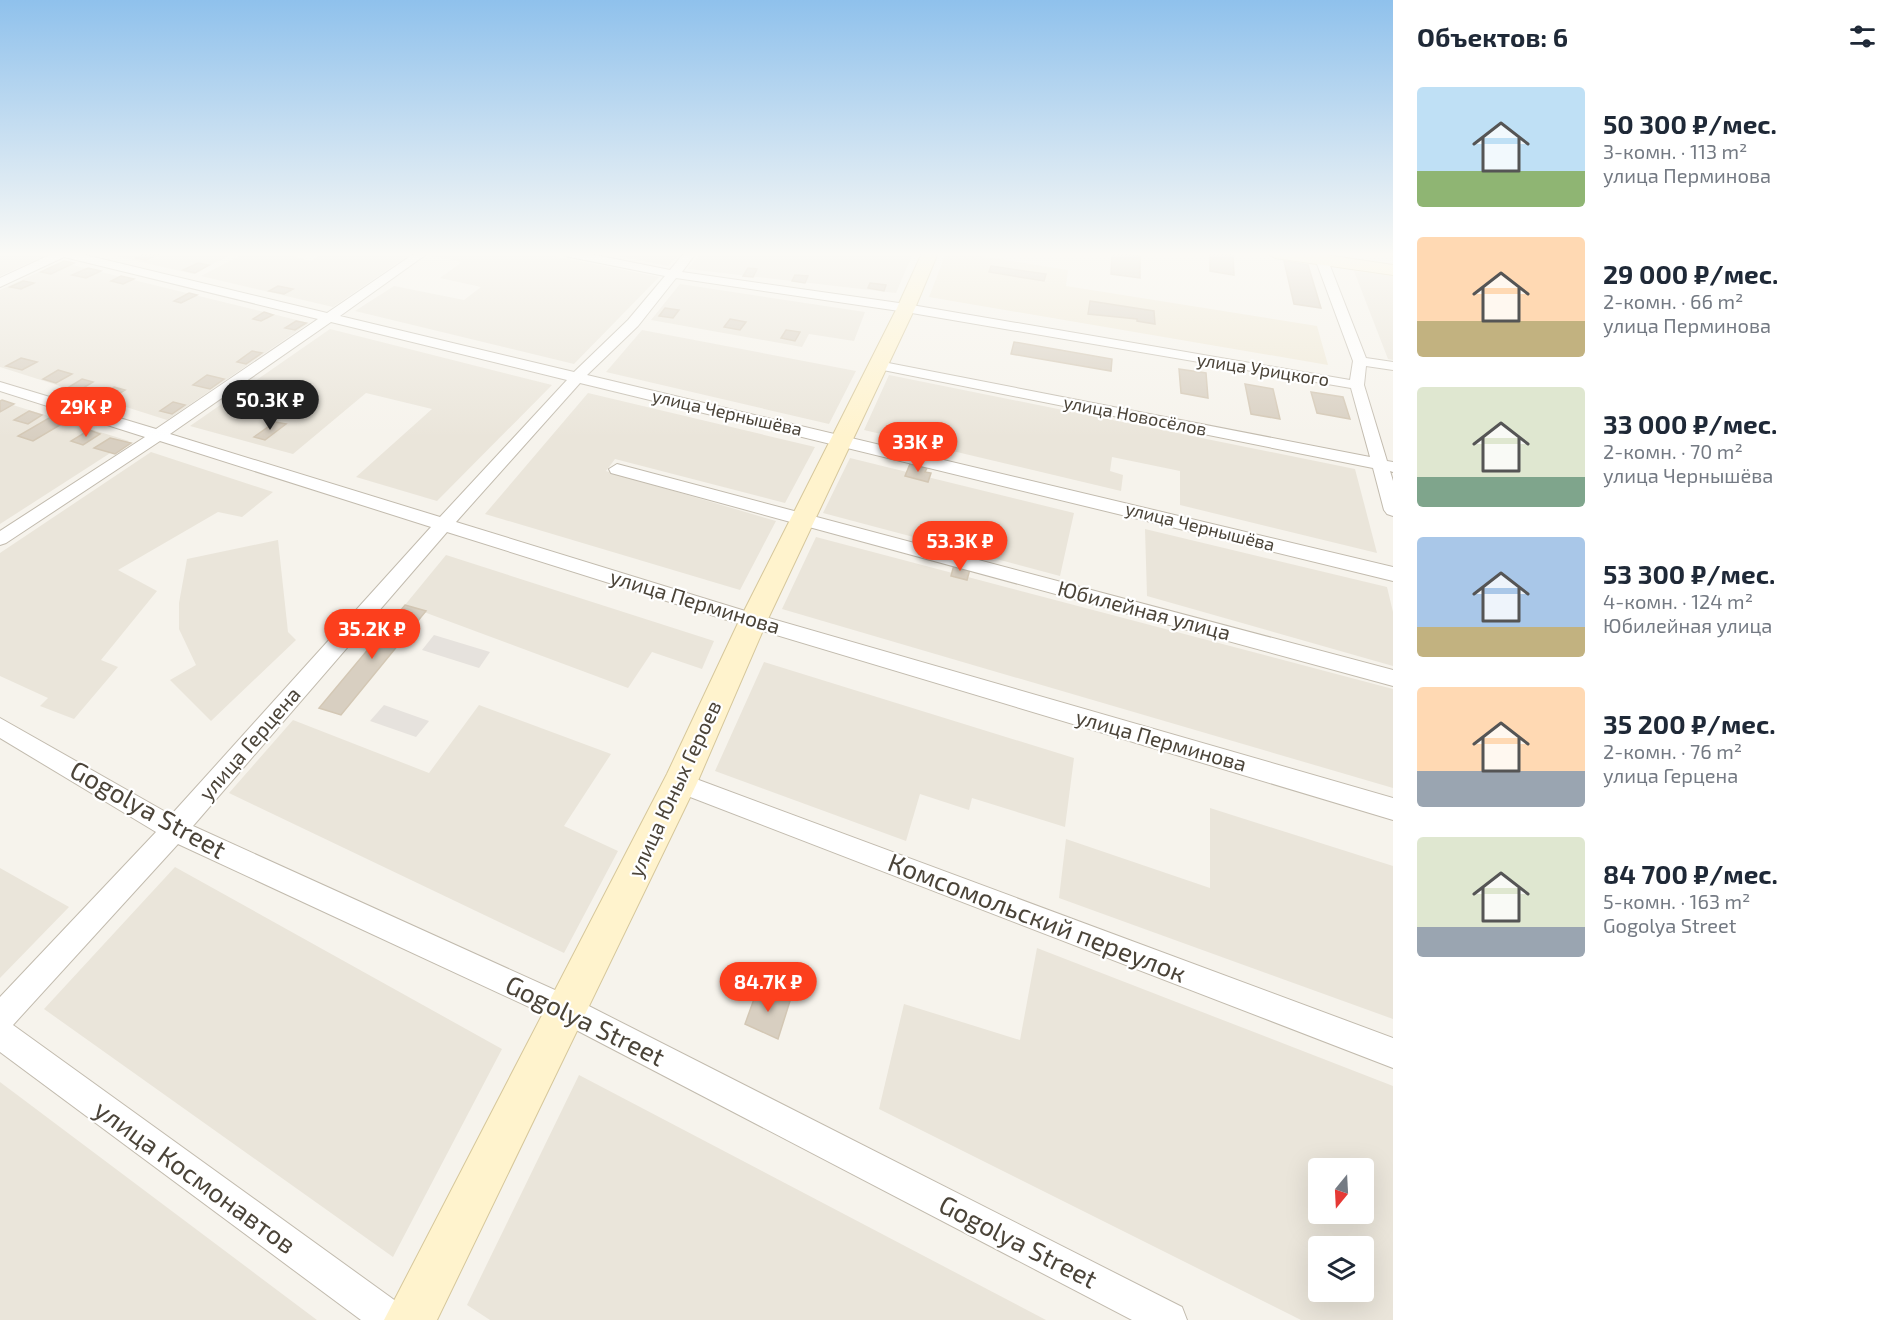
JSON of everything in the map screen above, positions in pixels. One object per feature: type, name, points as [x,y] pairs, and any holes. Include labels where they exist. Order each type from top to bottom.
[{"type":"street","name":"улица Чернышёва","points":[[320,315],[1393,574]]},
{"type":"street","points":[[0,539],[157,436],[334,315]]},
{"type":"street","name":"улица Герцена","points":[[0,1018],[174,830],[577,377],[640,315]]},
{"type":"street","name":"улица Юных Героев","points":[[410,1320],[680,783],[753,621],[903,315]]},
{"type":"street","name":"улица Урицкого","points":[[943,315],[1357,385]]},
{"type":"street","points":[[1342,315],[1360,361],[1357,385],[1386,466],[1393,510]]},
{"type":"street","name":"улица Урицкого","points":[[1360,361],[1393,366]]},
{"type":"street","name":"улица Новосёлов","points":[[878,365],[1386,466]]},
{"type":"street","name":"улица Перминова","points":[[0,386],[753,621],[1393,809]]},
{"type":"street","name":"Юбилейная улица","points":[[617,469],[1393,678]]},
{"type":"street","name":"Gogolya Street","points":[[0,727],[174,830],[567,1010],[1168,1320]]},
{"type":"street","name":"Комсомольский переулок","points":[[680,783],[1393,1053]]},
{"type":"street","name":"улица Космонавтов","points":[[0,1034],[391,1320]]},
{"type":"shaded area","points":[[0,315],[275,315],[309,323],[167,420],[0,367]]},
{"type":"shaded area","points":[[370,315],[622,315],[574,364]]},
{"type":"shaded area","points":[[655,315],[864,315],[854,341],[809,334],[802,347],[651,320]]},
{"type":"shaded area","points":[[1032,315],[1245,315],[1317,326],[1328,365]]},
{"type":"shaded area","points":[[1371,315],[1393,315],[1393,360],[1388,359]]},
{"type":"shaded area","points":[[330,329],[552,385],[437,501],[356,477],[432,409],[366,393],[293,454],[190,426]]},
{"type":"shaded area","points":[[642,330],[856,371],[829,424],[606,372]]},
{"type":"shaded area","points":[[889,375],[1355,469],[1377,553],[1180,505],[1180,471],[1112,457],[1110,471],[1123,475],[1121,491],[864,430]]},
{"type":"shaded area","points":[[588,393],[815,447],[785,503],[615,459],[606,471],[776,521],[740,590],[485,514]]},
{"type":"shaded area","points":[[0,401],[129,441],[0,524]]},
{"type":"shaded area","points":[[151,452],[273,492],[242,517],[218,512],[118,570],[157,591],[101,660],[118,667],[74,719],[40,706],[48,698],[0,676],[0,553]]},
{"type":"shaded area","points":[[850,458],[1074,513],[1060,576],[823,513]]},
{"type":"shaded area","points":[[1145,529],[1387,587],[1393,612],[1393,666],[1147,596]]},
{"type":"shaded area","points":[[816,537],[1393,689],[1393,788],[782,609]]},
{"type":"shaded area","points":[[278,540],[288,632],[296,640],[211,721],[170,680],[196,665],[179,629],[179,603],[187,559]]},
{"type":"shaded area","points":[[446,555],[714,641],[702,669],[652,652],[628,688],[405,605]]},
{"type":"shaded area","points":[[434,635],[490,652],[479,668],[422,650]]},
{"type":"shaded area","points":[[764,662],[1074,758],[1065,827],[972,798],[969,810],[920,794],[906,841],[715,771]]},
{"type":"shaded area","points":[[384,705],[429,721],[416,737],[370,721]]},
{"type":"shaded area","points":[[479,705],[611,754],[564,826],[618,851],[564,953],[229,793],[293,720],[429,773]]},
{"type":"shaded area","points":[[1210,808],[1393,866],[1393,1019],[1059,898],[1066,839],[1210,888]]},
{"type":"shaded area","points":[[175,867],[502,1049],[393,1257],[44,1009]]},
{"type":"shaded area","points":[[0,868],[69,907],[0,978]]},
{"type":"shaded area","points":[[1037,948],[1393,1086],[1393,1320],[1301,1320],[879,1109],[904,1004],[1020,1040]]},
{"type":"shaded area","points":[[579,1075],[1046,1320],[490,1320],[467,1305]]},
{"type":"shaded area","points":[[0,1082],[317,1320],[0,1320]]},
{"type":"building","points":[[260,315],[273,315],[261,321],[253,319]]},
{"type":"building","points":[[660,315],[676,315],[673,318]]},
{"type":"building","points":[[1094,315],[1154,315],[1155,324],[1137,321],[1137,319]]},
{"type":"building","points":[[730,319],[746,322],[740,330],[724,327]]},
{"type":"building","points":[[296,321],[306,323],[295,330],[285,328]]},
{"type":"building","points":[[786,330],[800,332],[795,341],[781,338]]},
{"type":"building","points":[[1014,342],[1112,359],[1111,371],[1011,354]]},
{"type":"building","points":[[252,351],[262,353],[246,364],[237,362]]},
{"type":"building","points":[[21,358],[37,362],[22,370],[6,366]]},
{"type":"building","points":[[1179,369],[1206,373],[1208,398],[1181,393]]},
{"type":"building","points":[[58,370],[72,374],[56,383],[43,379]]},
{"type":"building","points":[[207,375],[224,379],[210,389],[193,385]]},
{"type":"building","points":[[82,379],[93,382],[80,390],[69,387]]},
{"type":"building","points":[[1245,384],[1273,389],[1280,419],[1251,414]]},
{"type":"building","points":[[114,387],[125,390],[109,400],[97,396]]},
{"type":"building","points":[[1311,392],[1343,397],[1350,419],[1317,413]]},
{"type":"building","points":[[0,401],[14,404],[0,412]]},
{"type":"building","points":[[173,402],[185,405],[172,414],[160,411]]},
{"type":"building","points":[[29,411],[42,415],[28,424],[14,420]]},
{"type":"building","points":[[49,418],[65,422],[33,441],[18,436]]},
{"type":"building","points":[[275,422],[286,424],[265,440],[254,437]]},
{"type":"building","points":[[89,430],[100,434],[83,445],[71,441]]},
{"type":"building","points":[[110,438],[131,443],[115,454],[94,448]]},
{"type":"building","points":[[910,464],[927,468],[925,472],[931,473],[928,482],[905,476]]},
{"type":"building","points":[[954,565],[970,569],[967,580],[951,576]]},
{"type":"building","points":[[405,605],[426,611],[341,715],[319,708]]},
{"type":"building","points":[[758,988],[790,1001],[778,1039],[745,1024]]}]
